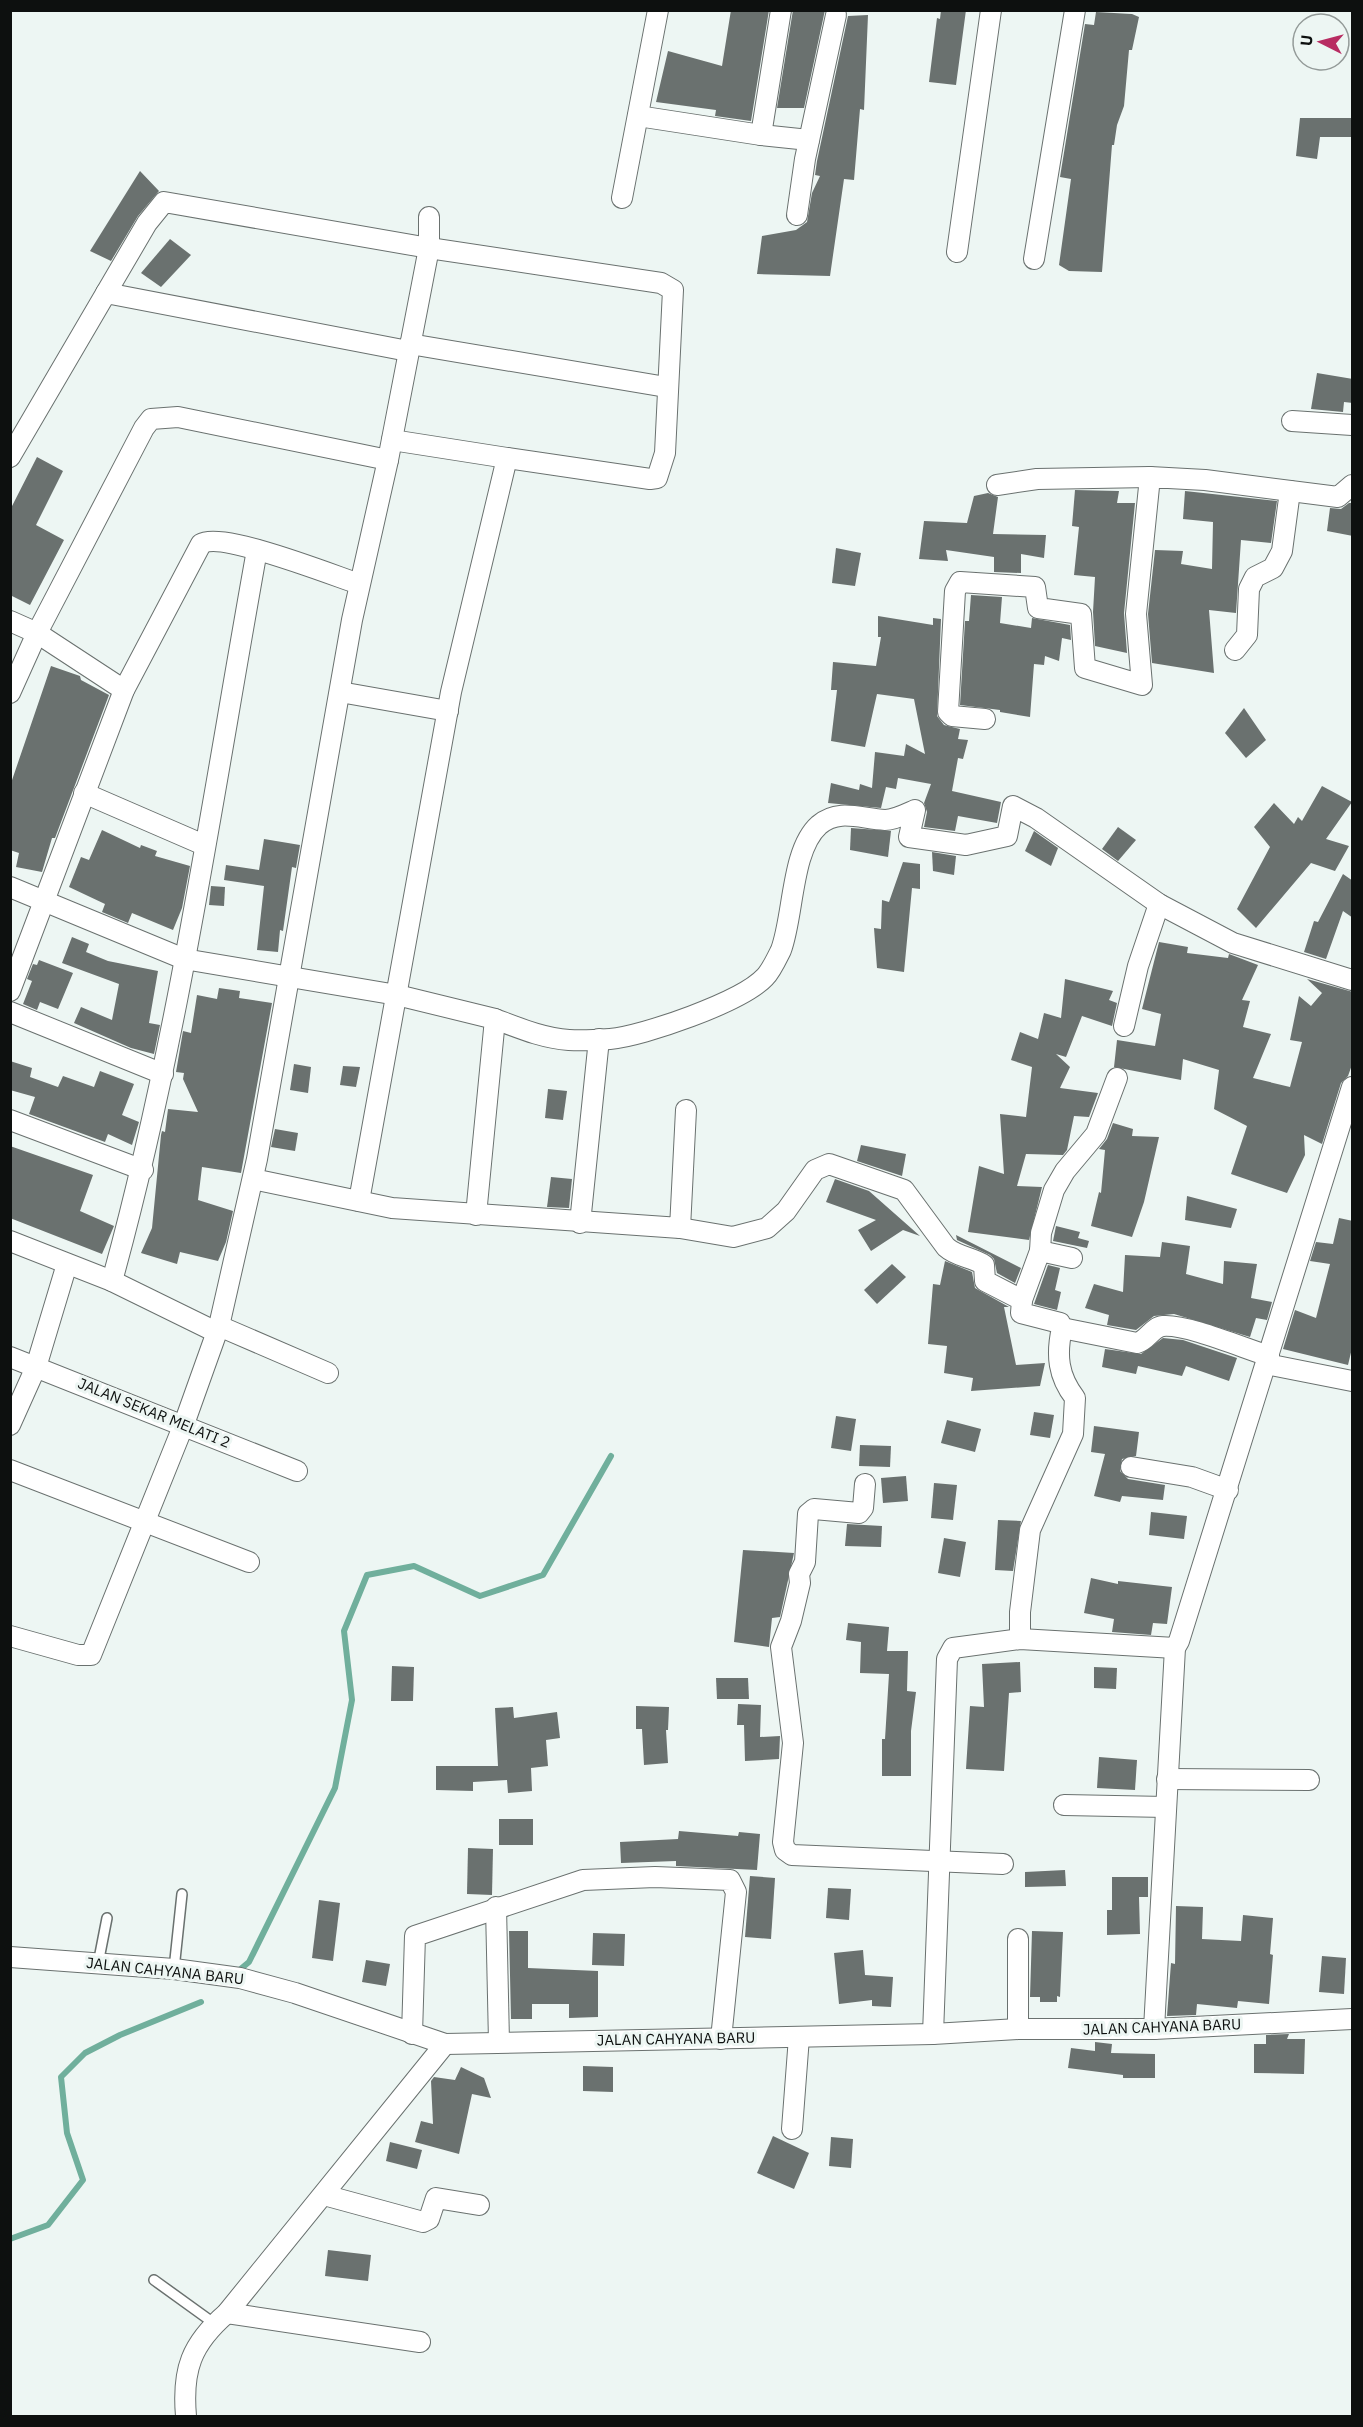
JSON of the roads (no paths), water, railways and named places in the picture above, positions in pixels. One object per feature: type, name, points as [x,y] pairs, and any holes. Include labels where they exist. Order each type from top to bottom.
[{"type":"street","points":[[622,198],[658,10]]},
{"type":"street","points":[[761,135],[782,10]]},
{"type":"street","points":[[957,252],[991,10]]},
{"type":"street","points":[[1034,259],[1076,10]]},
{"type":"street","points":[[797,215],[809,140],[836,15]]},
{"type":"street","points":[[638,116],[809,140]]},
{"type":"street","points":[[10,457],[105,292],[147,223],[164,202],[429,248],[669,285],[674,296],[666,387],[665,453],[657,477],[636,477],[392,440]]},
{"type":"street","points":[[10,1636],[78,1655],[92,1655],[184,1425],[218,1329],[253,1179],[359,584],[388,460],[429,248],[429,217]]},
{"type":"street","points":[[105,292],[409,348],[666,387]]},
{"type":"street","points":[[10,693],[37,633],[144,428],[151,420],[178,417],[388,460]]},
{"type":"street","points":[[1292,421],[1353,425]]},
{"type":"street","points":[[359,1201],[448,711],[507,458]]},
{"type":"street","points":[[985,719],[952,716],[948,712],[955,591],[960,582],[1035,587],[1038,608],[1081,614],[1085,668],[1142,686],[1136,614],[1150,477]]},
{"type":"street","points":[[997,485],[1037,479],[1150,477],[1338,496],[1353,485]]},
{"type":"street","points":[[1235,650],[1247,635],[1249,589],[1255,577],[1273,568],[1282,551],[1290,491]]},
{"type":"street","points":[[10,991],[123,690],[201,544],[212,541],[257,550],[359,584]]},
{"type":"street","points":[[112,1281],[143,1170],[163,1074],[257,550]]},
{"type":"street","points":[[10,621],[37,633],[123,690]]},
{"type":"street","points":[[340,692],[448,711]]},
{"type":"street","points":[[84,793],[204,845]]},
{"type":"street","points":[[10,887],[184,959],[398,995],[486,1017],[536,1035],[569,1040],[598,1039],[642,1032],[703,1010],[745,993],[765,977],[780,951],[800,863],[809,837],[833,816],[846,815],[887,820],[915,810],[909,837],[966,845],[1007,836],[1013,806],[1036,818],[1159,904],[1233,943],[1353,980]]},
{"type":"street","points":[[1124,1026],[1135,976],[1159,904]]},
{"type":"street","points":[[10,1012],[163,1074]]},
{"type":"street","points":[[476,1215],[486,1017]]},
{"type":"street","points":[[580,1223],[598,1039]]},
{"type":"street","points":[[1020,1639],[1020,1612],[1030,1530],[1073,1434],[1075,1398],[1063,1383],[1059,1368],[1062,1328],[1060,1323],[1021,1312],[1022,1300],[1040,1251],[1041,1233],[1054,1190],[1065,1171],[1096,1134],[1117,1078]]},
{"type":"street","points":[[1154,2029],[1175,1648],[1228,1490],[1353,1087]]},
{"type":"street","points":[[680,1228],[686,1110]]},
{"type":"street","points":[[10,1120],[143,1170]]},
{"type":"street","points":[[253,1179],[392,1208],[580,1223],[680,1228],[734,1237],[767,1228],[786,1211],[815,1170],[829,1164],[904,1190],[954,1254],[973,1258],[984,1264],[985,1281],[1022,1300]]},
{"type":"street","points":[[10,1241],[112,1281],[218,1329],[328,1374]]},
{"type":"street","points":[[1040,1251],[1072,1258]]},
{"type":"street","points":[[10,1425],[36,1367],[67,1264]]},
{"type":"street","points":[[1062,1328],[1137,1343],[1147,1340],[1154,1329],[1163,1326],[1185,1329],[1268,1360],[1353,1381]]},
{"type":"street","name":"JALAN SEKAR MELATI 2","points":[[10,1357],[297,1471]]},
{"type":"street","points":[[1131,1467],[1192,1477],[1228,1490]]},
{"type":"street","points":[[10,1470],[249,1562]]},
{"type":"street","points":[[865,1484],[863,1508],[859,1513],[814,1509],[808,1514],[806,1562],[799,1574],[800,1583],[793,1612],[781,1647],[793,1743],[783,1842],[785,1850],[792,1855],[1003,1864]]},
{"type":"street","points":[[933,2034],[947,1659],[953,1648],[1020,1639],[1175,1648]]},
{"type":"street","points":[[1167,1779],[1309,1780]]},
{"type":"street","points":[[1064,1805],[1166,1807]]},
{"type":"street","points":[[412,2034],[415,1936],[496,1907],[583,1880],[654,1877],[730,1880],[736,1892],[722,2039]]},
{"type":"street","points":[[496,1907],[499,2042]]},
{"type":"street","points":[[1018,1939],[1018,2030]]},
{"type":"street","name":"JALAN CAHYANA BARU","points":[[10,1957],[174,1970],[240,1978],[295,1993],[445,2044],[933,2034],[1018,2030],[1154,2029],[1353,2019]]},
{"type":"street","points":[[792,2129],[799,2037]]},
{"type":"street","points":[[186,2416],[184,2388],[188,2364],[202,2338],[324,2195],[445,2044]]},
{"type":"street","points":[[324,2195],[423,2222],[429,2219],[436,2198],[479,2205]]},
{"type":"street","points":[[221,2318],[420,2342]]},
{"type":"lane","points":[[174,1970],[182,1894]]},
{"type":"lane","points":[[98,1964],[107,1918]]},
{"type":"lane","points":[[154,2280],[221,2318]]},
{"type":"waterway","points":[[237,1972],[249,1962],[335,1788],[352,1700],[344,1631],[367,1575],[414,1566],[480,1596],[543,1575],[611,1456]]},
{"type":"waterway","points":[[10,2239],[48,2225],[83,2180],[67,2133],[61,2077],[85,2053],[120,2035],[201,2002]]}]
